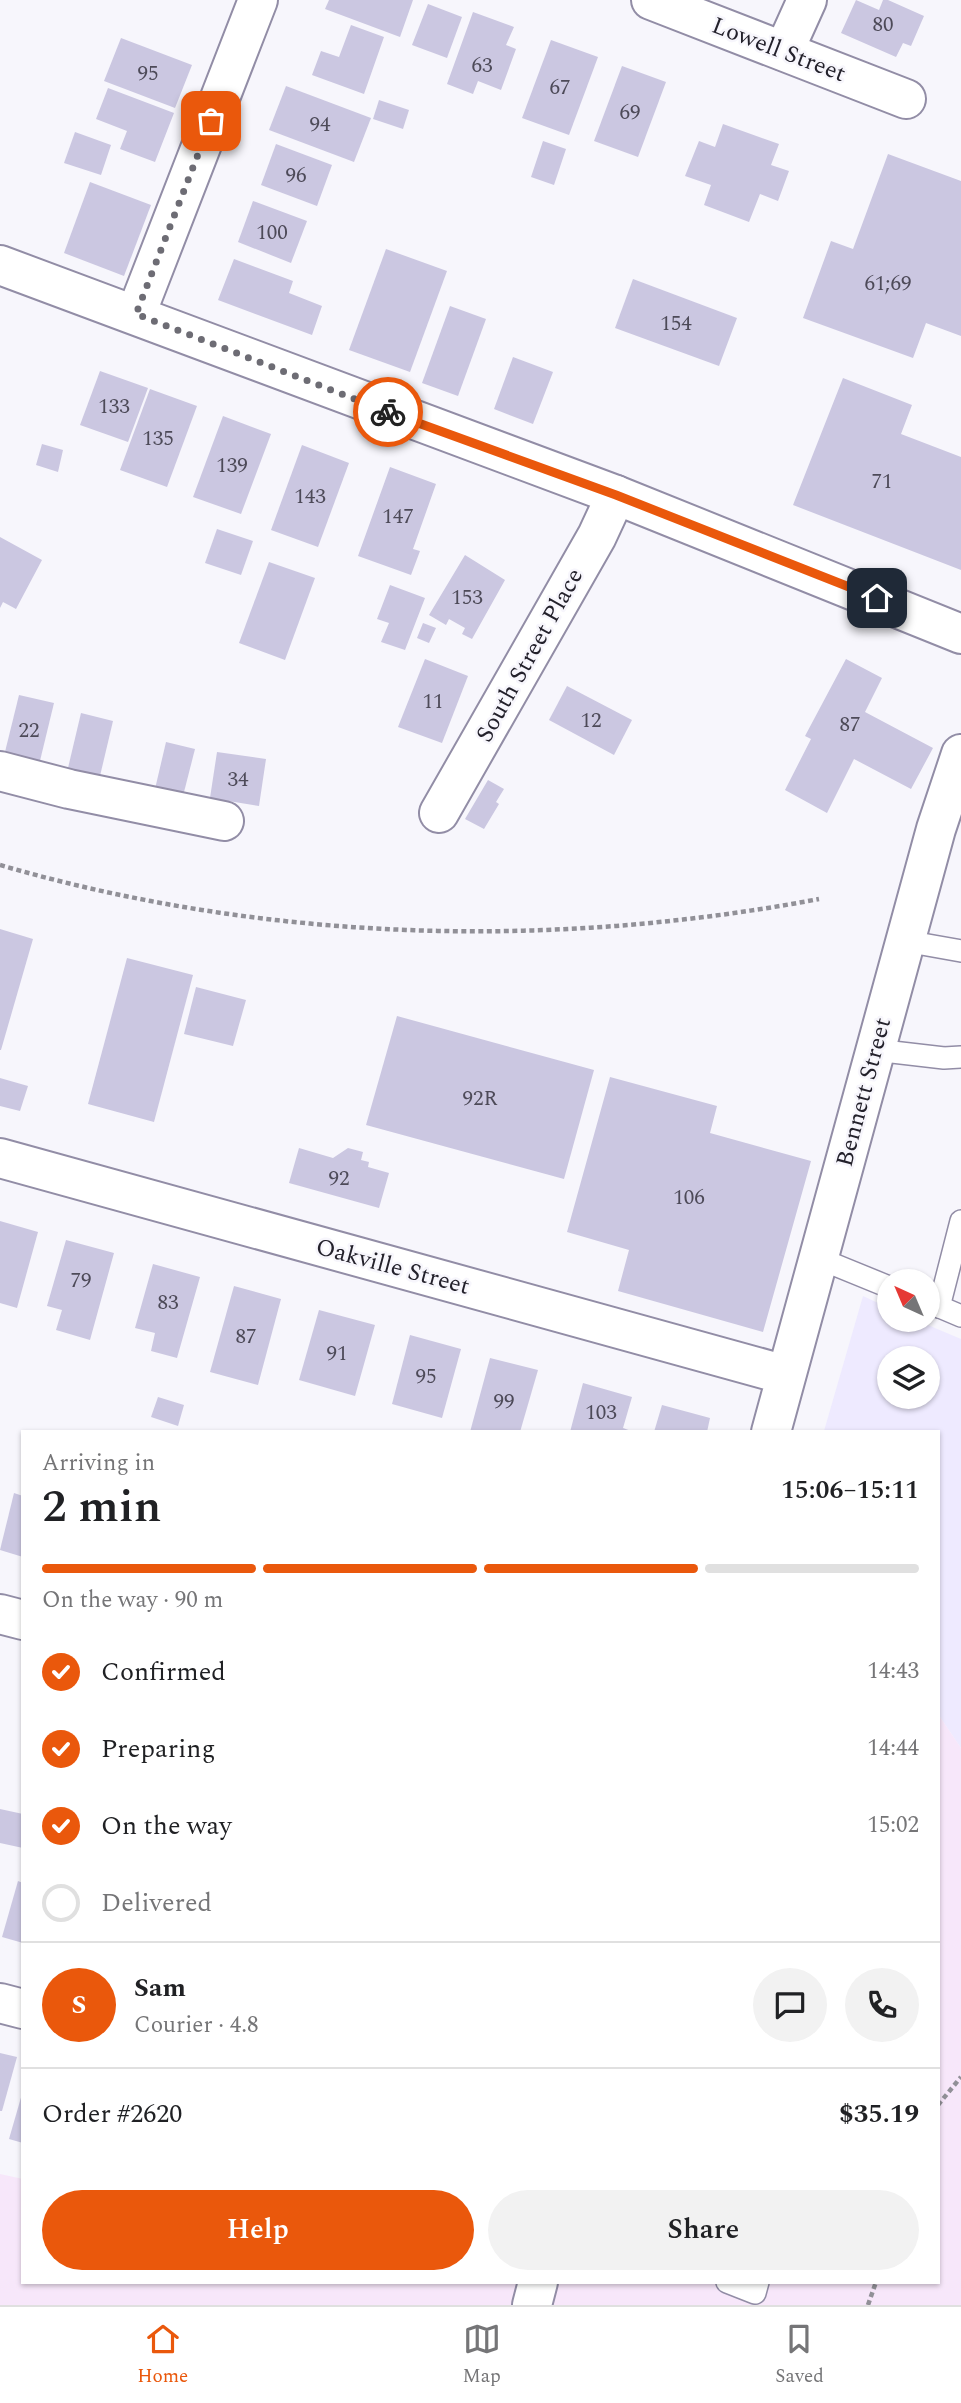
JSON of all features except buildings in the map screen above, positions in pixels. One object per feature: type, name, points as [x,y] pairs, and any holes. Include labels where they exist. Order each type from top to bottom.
[{"type":"street","points":[[136,314],[258,0]]},
{"type":"street","name":"Lowell Street","points":[[651,0],[906,99]]},
{"type":"street","points":[[785,51],[807,0]]},
{"type":"street","points":[[3,275],[136,314],[616,495],[961,634]]},
{"type":"street","name":"South Street Place","points":[[439,813],[522,672],[597,536],[616,495]]},
{"type":"street","name":"Bennett Street","points":[[772,1430],[905,940],[961,754]]},
{"type":"street","points":[[0,771],[69,789],[224,821]]},
{"type":"street","name":"Oakville Street","points":[[0,1158],[786,1375]]},
{"type":"street","points":[[0,1614],[21,1619]]},
{"type":"street","points":[[0,2003],[21,2008]]},
{"type":"street","points":[[532,2305],[537,2284]]},
{"type":"lane","points":[[905,940],[961,951]]},
{"type":"lane","points":[[875,1050],[944,1058],[961,1057]]},
{"type":"lane","points":[[940,1284],[961,1221]]},
{"type":"lane","points":[[818,1258],[877,1282]]},
{"type":"lane","points":[[940,1308],[961,1316]]},
{"type":"lane","points":[[732,2284],[755,2293],[757,2284]]},
{"type":"path","points":[[0,865],[97,890],[195,908],[298,922],[434,931],[639,926],[819,899]]},
{"type":"path","points":[[940,2103],[961,2077]]},
{"type":"path","points":[[868,2305],[875,2284]]},
{"type":"shaded area","points":[[863,1296],[877,1302],[877,1332],[940,1330],[961,1339],[961,1748],[940,1717],[940,1430],[824,1430]]},
{"type":"shaded area","points":[[940,1717],[961,1748],[961,2305],[0,2305],[0,2174],[21,2179],[21,2284],[940,2284]]},
{"type":"way so far","points":[[211,121],[136,314],[388,412]]},
{"type":"route","points":[[388,412],[616,495],[877,598]]}]
